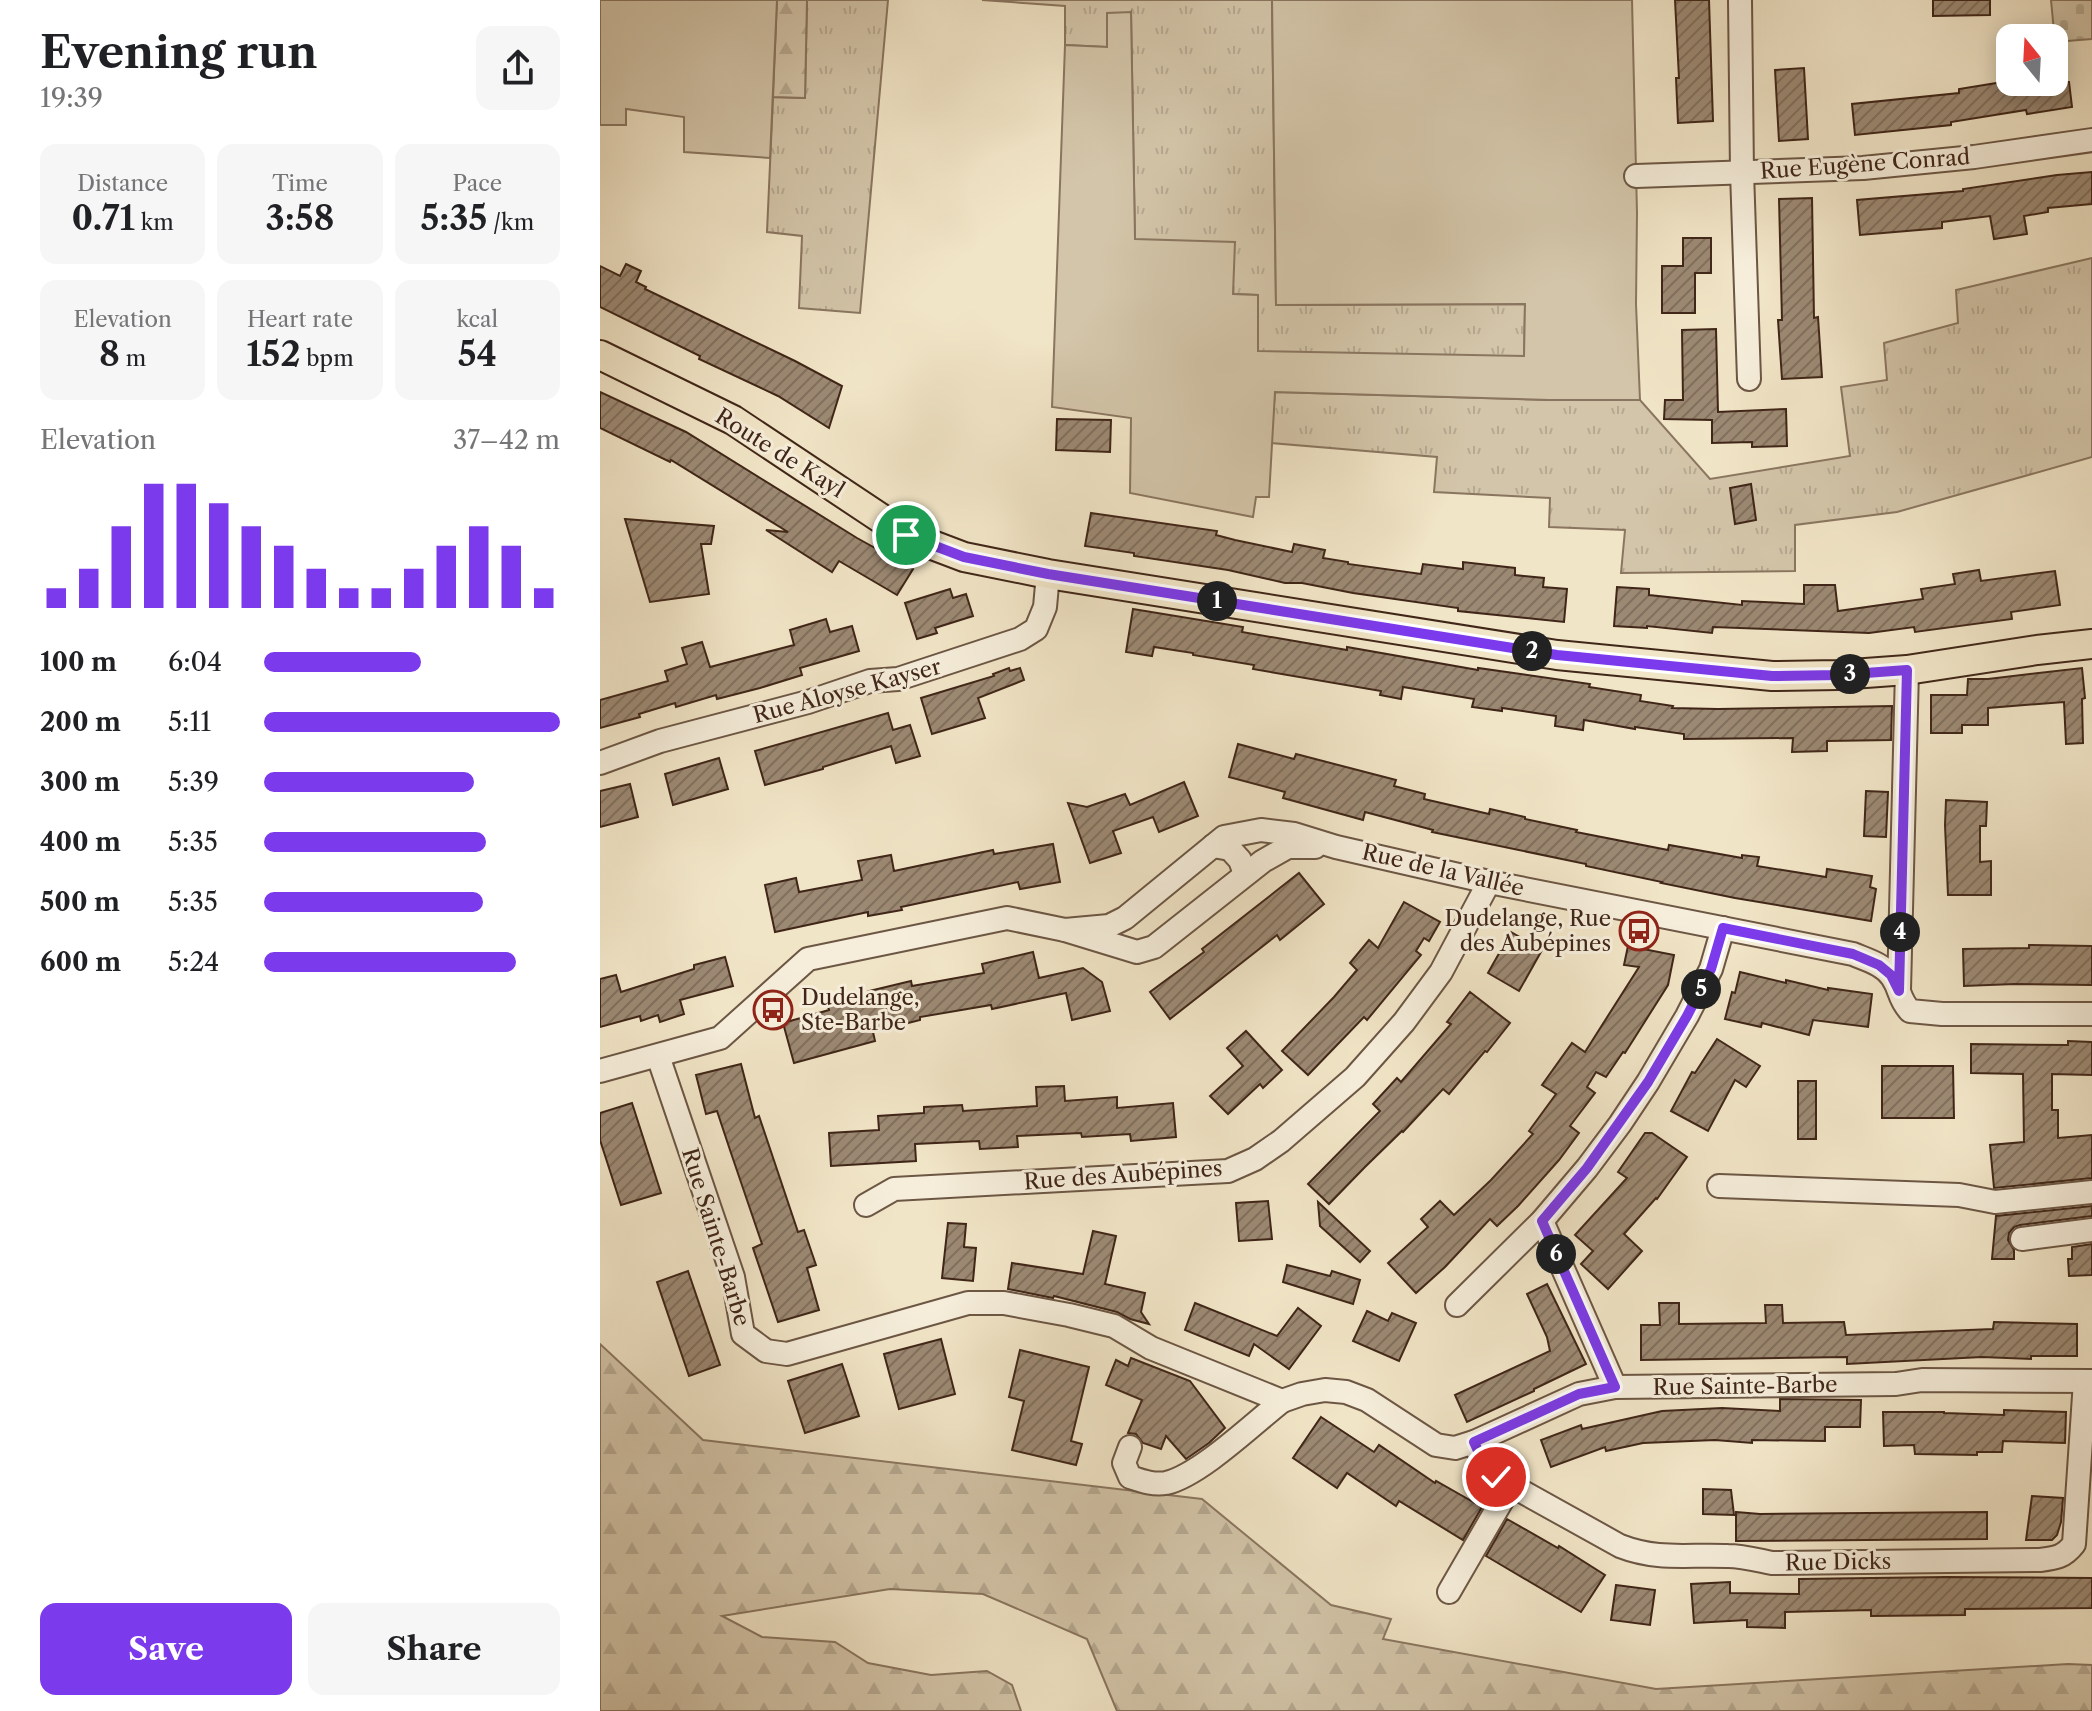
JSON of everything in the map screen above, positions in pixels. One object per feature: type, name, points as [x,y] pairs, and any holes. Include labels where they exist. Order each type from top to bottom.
[{"type":"main road","name":"Route de Kayl","points":[[600,355],[733,420],[906,535],[964,557],[1048,574],[1557,655],[1772,676],[1907,670],[2092,644]]},
{"type":"street","points":[[1740,0],[1749,379]]},
{"type":"street","name":"Rue Eugène Conrad","points":[[1636,176],[1863,168],[1974,157],[2092,140]]},
{"type":"street","name":"Rue Aloyse Kayser","points":[[600,763],[660,741],[808,702],[870,681],[898,679],[1020,639],[1036,629],[1045,607],[1048,574]]},
{"type":"street","points":[[1899,991],[1907,670]]},
{"type":"street","name":"Rue de la Vallée","points":[[1065,930],[1109,926],[1125,918],[1224,837],[1261,830],[1294,834],[1336,847],[1489,882],[1853,954],[1879,965],[1891,975],[1902,1002],[1910,1011],[1942,1014],[2092,1014]]},
{"type":"street","points":[[1213,846],[1230,849],[1240,860],[1245,874]]},
{"type":"street","name":"Rue de la Vallée","points":[[600,1071],[720,1038],[808,959],[1007,918],[1065,930],[1137,952],[1154,947],[1245,874],[1288,847],[1336,847]]},
{"type":"street","name":"Rue des Aubépines","points":[[866,1205],[894,1189],[1228,1171],[1255,1159],[1281,1141],[1355,1077],[1404,1022],[1441,972],[1489,882]]},
{"type":"street","points":[[1125,918],[1125,932],[1137,952]]},
{"type":"street","points":[[1457,1305],[1542,1221],[1587,1168],[1648,1082],[1711,969],[1723,928]]},
{"type":"street","name":"Rue Sainte-Barbe","points":[[658,1056],[733,1277],[743,1334],[766,1351],[787,1354],[968,1303],[1004,1303],[1114,1326],[1151,1348],[1282,1401]]},
{"type":"street","points":[[1719,1186],[1959,1195],[1995,1202],[2092,1192]]},
{"type":"street","points":[[1542,1221],[1615,1387]]},
{"type":"street","points":[[2022,1239],[2092,1230]]},
{"type":"street","name":"Rue Sainte-Barbe","points":[[1130,1447],[1124,1463],[1130,1477],[1150,1483],[1166,1482],[1193,1472],[1282,1401],[1325,1390],[1346,1392],[1367,1400],[1436,1445],[1455,1448],[1579,1394],[1615,1387],[1896,1384],[1922,1380],[2088,1381]]},
{"type":"street","name":"Rue Dicks","points":[[1474,1442],[1484,1464],[1496,1477],[1637,1553],[1657,1556],[1730,1555],[1772,1563],[2040,1560],[2067,1553],[2074,1544],[2088,1381]]},
{"type":"street","points":[[1449,1592],[1511,1485]]},
{"type":"green space","points":[[600,0],[777,0],[770,158],[684,152],[684,117],[626,109],[626,125],[600,125]]},
{"type":"green space","points":[[777,0],[807,0],[805,98],[773,97]]},
{"type":"green space","points":[[807,0],[888,0],[860,313],[799,308],[802,236],[767,232],[773,97],[805,98]]},
{"type":"green space","points":[[982,0],[1272,0],[1276,305],[1525,304],[1524,357],[1258,352],[1258,295],[1233,294],[1135,240],[1131,12],[1107,47],[1065,45],[1065,6]]},
{"type":"green space","points":[[1272,0],[1632,0],[1640,400],[1275,392],[1269,497],[1256,497],[1253,517],[1130,493],[1131,418],[1052,407],[1065,45],[1107,47],[1107,13],[1131,12],[1135,239],[1235,242],[1233,294],[1258,295],[1258,351],[1524,356],[1525,304],[1276,305]]},
{"type":"green space","points":[[2051,0],[2092,0],[2092,39],[2068,41],[2068,24],[2053,24]]},
{"type":"green space","points":[[2092,258],[2092,457],[1897,512],[1795,525],[1795,571],[1621,573],[1625,530],[1549,527],[1550,498],[1434,492],[1437,457],[1271,443],[1275,392],[1640,400],[1710,479],[1850,456],[1841,387],[1887,380],[1884,343],[1958,323],[1956,290]]},
{"type":"green space","points":[[600,1344],[703,1440],[1202,1499],[1331,1605],[1391,1619],[1383,1639],[1656,1689],[2092,1665],[2092,1711],[1117,1711],[1087,1639],[983,1594],[890,1589],[722,1616],[762,1637],[835,1642],[868,1663],[931,1675],[987,1671],[1012,1685],[1021,1711],[600,1711]]},
{"type":"building","points":[[1675,0],[1709,0],[1713,121],[1678,123]]},
{"type":"building","points":[[1933,0],[1990,0],[1990,15],[1933,16]]},
{"type":"building","points":[[1804,68],[1808,139],[1779,141],[1775,70]]},
{"type":"building","points":[[2069,82],[2072,107],[2027,114],[2026,110],[1951,122],[1951,125],[1855,135],[1852,104],[1959,93],[1959,89],[1996,83],[1996,96],[2068,96]]},
{"type":"building","points":[[2092,172],[2092,204],[2048,208],[2048,212],[2024,216],[2027,234],[1994,239],[1990,216],[1942,222],[1942,228],[1860,235],[1857,200],[1963,191]]},
{"type":"building","points":[[1812,198],[1814,318],[1818,317],[1822,377],[1782,379],[1778,320],[1782,320],[1779,199]]},
{"type":"building","points":[[1683,238],[1711,238],[1711,273],[1695,273],[1695,313],[1662,313],[1662,266],[1683,266]]},
{"type":"building","points":[[626,264],[641,271],[636,282],[645,289],[842,386],[829,428],[778,396],[600,307],[600,266],[620,276]]},
{"type":"building","points":[[1716,329],[1718,412],[1786,409],[1787,446],[1752,447],[1752,442],[1712,443],[1712,420],[1664,419],[1665,400],[1683,400],[1682,330]]},
{"type":"building","points":[[600,392],[686,432],[913,569],[897,595],[839,561],[832,572],[766,530],[788,532],[671,460],[600,428]]},
{"type":"building","points":[[1057,419],[1111,420],[1110,452],[1056,450]]},
{"type":"building","points":[[1751,484],[1756,520],[1735,524],[1730,488]]},
{"type":"building","points":[[1091,513],[1217,531],[1216,535],[1292,552],[1294,544],[1325,550],[1323,558],[1348,564],[1421,574],[1423,564],[1463,569],[1463,562],[1515,568],[1515,575],[1544,578],[1543,587],[1567,589],[1564,622],[1458,611],[1458,608],[1302,583],[1285,583],[1228,570],[1085,546]]},
{"type":"building","points":[[625,519],[714,526],[711,544],[701,544],[709,594],[650,602]]},
{"type":"building","points":[[1979,570],[1981,581],[2055,571],[2060,605],[2011,612],[2012,619],[1915,632],[1914,627],[1869,633],[1713,627],[1712,633],[1614,626],[1617,587],[1649,589],[1649,595],[1742,605],[1742,601],[1804,604],[1804,585],[1835,585],[1838,611],[1923,599],[1921,589],[1955,584],[1953,574]]},
{"type":"building","points":[[950,589],[953,598],[966,594],[973,616],[935,628],[937,633],[917,639],[905,603]]},
{"type":"building","points":[[1133,609],[1243,627],[1242,632],[1347,650],[1347,647],[1478,670],[1590,684],[1589,687],[1641,695],[1640,701],[1672,708],[1892,706],[1891,740],[1827,741],[1827,751],[1792,752],[1793,738],[1684,739],[1684,734],[1584,720],[1583,730],[1555,726],[1556,716],[1472,707],[1474,699],[1403,687],[1401,699],[1380,695],[1381,691],[1253,669],[1254,665],[1193,653],[1154,647],[1152,656],[1126,652]]},
{"type":"building","points":[[826,619],[830,632],[852,626],[859,651],[800,668],[802,675],[760,688],[717,699],[716,695],[676,707],[675,703],[600,728],[600,700],[668,681],[665,671],[687,664],[682,648],[702,642],[710,667],[794,645],[790,630]]},
{"type":"building","points":[[1009,668],[1010,671],[1020,668],[1024,680],[978,698],[985,718],[932,734],[921,698],[994,676]]},
{"type":"building","points":[[2082,668],[2085,698],[2082,699],[2083,743],[2066,744],[2064,702],[1988,708],[1988,725],[1962,725],[1962,733],[1931,733],[1931,695],[1967,695],[1968,679]]},
{"type":"building","points":[[888,713],[893,730],[910,725],[920,756],[896,763],[891,746],[765,785],[755,751]]},
{"type":"building","points":[[1238,744],[1294,759],[1296,754],[1396,780],[1394,786],[1425,794],[1424,799],[1489,814],[1490,809],[1576,832],[1668,850],[1669,845],[1742,858],[1742,855],[1759,857],[1757,866],[1826,877],[1827,869],[1872,876],[1870,887],[1876,889],[1871,921],[1661,883],[1432,832],[1365,812],[1363,820],[1283,798],[1285,792],[1229,777]]},
{"type":"building","points":[[719,758],[728,789],[673,805],[665,774]]},
{"type":"building","points":[[1184,782],[1198,816],[1159,832],[1153,817],[1113,831],[1121,853],[1090,863],[1068,803],[1087,807],[1125,794],[1130,805]]},
{"type":"building","points":[[630,784],[638,817],[600,827],[600,791]]},
{"type":"building","points":[[1866,791],[1888,792],[1886,837],[1864,836]]},
{"type":"building","points":[[1946,800],[1987,802],[1986,826],[1980,826],[1980,862],[1991,861],[1991,895],[1948,895]]},
{"type":"building","points":[[1053,844],[1060,882],[1020,889],[1018,882],[901,907],[902,910],[868,916],[868,912],[775,932],[765,885],[796,878],[799,892],[862,880],[858,861],[891,855],[894,871],[993,850],[994,854]]},
{"type":"building","points":[[1299,873],[1324,904],[1280,940],[1277,935],[1170,1019],[1150,992],[1204,952],[1202,949]]},
{"type":"building","points":[[1404,902],[1440,922],[1429,941],[1424,938],[1416,951],[1421,955],[1367,1020],[1364,1017],[1308,1075],[1282,1051],[1357,970],[1350,963],[1369,940],[1378,948]]},
{"type":"building","points":[[1511,932],[1542,950],[1519,991],[1488,973]]},
{"type":"building","points":[[2029,945],[2092,946],[2092,985],[1964,986],[1963,949],[2029,948]]},
{"type":"building","points":[[1628,946],[1674,955],[1668,985],[1606,1077],[1596,1072],[1587,1087],[1595,1093],[1570,1126],[1579,1133],[1518,1206],[1497,1226],[1490,1219],[1416,1293],[1388,1263],[1428,1227],[1421,1219],[1440,1201],[1454,1215],[1533,1134],[1529,1131],[1556,1094],[1542,1085],[1572,1043],[1585,1052],[1639,967],[1624,965]]},
{"type":"building","points":[[1033,952],[1039,978],[1083,968],[1102,982],[1110,1011],[1072,1020],[1066,993],[992,1009],[991,1005],[920,1017],[920,1020],[873,1032],[875,1041],[794,1063],[783,1023],[829,1010],[827,1003],[869,991],[911,981],[912,986],[984,973],[982,964]]},
{"type":"building","points":[[725,957],[733,986],[680,1000],[684,1014],[660,1022],[658,1015],[641,1021],[640,1016],[600,1027],[600,979],[616,975],[621,992]]},
{"type":"building","points":[[1740,972],[1828,990],[1872,994],[1868,1027],[1813,1020],[1809,1035],[1762,1023],[1761,1027],[1725,1019]]},
{"type":"building","points":[[1470,992],[1510,1023],[1449,1094],[1443,1089],[1329,1204],[1308,1184],[1380,1111],[1373,1104],[1397,1078],[1401,1082],[1451,1024],[1447,1022]]},
{"type":"building","points":[[1246,1031],[1282,1070],[1263,1088],[1260,1084],[1228,1114],[1210,1096],[1243,1066],[1227,1048]]},
{"type":"building","points":[[1717,1039],[1760,1066],[1746,1087],[1735,1080],[1708,1131],[1671,1111],[1692,1072],[1695,1073]]},
{"type":"building","points":[[2068,1041],[2092,1042],[2092,1075],[2052,1074],[2052,1110],[2058,1110],[2058,1138],[2092,1135],[2092,1178],[1994,1188],[1990,1145],[2024,1142],[2023,1074],[1971,1073],[1971,1044],[2068,1045]]},
{"type":"building","points":[[741,1064],[755,1118],[759,1116],[798,1232],[804,1230],[816,1265],[807,1268],[819,1310],[778,1322],[753,1248],[762,1244],[717,1111],[706,1114],[696,1075]]},
{"type":"building","points":[[1882,1066],[1953,1066],[1954,1118],[1882,1118]]},
{"type":"building","points":[[1798,1081],[1816,1081],[1816,1139],[1798,1139]]},
{"type":"building","points":[[1064,1086],[1065,1101],[1117,1097],[1117,1108],[1173,1103],[1176,1137],[1131,1141],[1130,1134],[1017,1136],[1018,1147],[980,1149],[979,1141],[915,1144],[916,1161],[831,1166],[829,1133],[879,1130],[878,1116],[924,1113],[924,1107],[962,1105],[963,1111],[1037,1106],[1036,1087]]},
{"type":"building","points":[[632,1103],[661,1193],[621,1205],[600,1140],[600,1113]]},
{"type":"building","points":[[1645,1133],[1652,1133],[1687,1157],[1657,1199],[1624,1234],[1642,1251],[1608,1289],[1581,1264],[1593,1251],[1575,1235],[1627,1178],[1618,1172]]},
{"type":"building","points":[[1268,1201],[1272,1239],[1239,1241],[1236,1203]]},
{"type":"building","points":[[1318,1202],[1370,1251],[1360,1262],[1320,1226]]},
{"type":"building","points":[[2092,1206],[2092,1216],[2014,1227],[2008,1240],[2014,1250],[2014,1259],[1992,1259],[1996,1216]]},
{"type":"building","points":[[948,1223],[966,1224],[964,1247],[976,1248],[973,1281],[942,1278]]},
{"type":"building","points":[[1093,1231],[1116,1236],[1105,1284],[1145,1293],[1141,1312],[1149,1324],[1117,1312],[1054,1296],[1008,1289],[1012,1263],[1083,1274]]},
{"type":"building","points":[[2092,1244],[2092,1275],[2069,1276],[2068,1259],[2072,1259],[2072,1247]]},
{"type":"building","points":[[1287,1265],[1330,1276],[1332,1271],[1360,1280],[1353,1304],[1283,1282]]},
{"type":"building","points":[[688,1271],[720,1365],[689,1376],[657,1282]]},
{"type":"building","points":[[1547,1284],[1586,1364],[1467,1422],[1455,1395],[1550,1351],[1547,1337],[1527,1294]]},
{"type":"building","points":[[1195,1303],[1277,1336],[1298,1308],[1321,1326],[1289,1369],[1254,1344],[1249,1356],[1185,1330]]},
{"type":"building","points":[[1659,1303],[1679,1303],[1679,1324],[1766,1323],[1765,1305],[1782,1305],[1783,1323],[1844,1322],[1846,1335],[1993,1329],[1994,1322],[2077,1324],[2077,1356],[1847,1364],[1847,1357],[1641,1360],[1641,1325],[1660,1325]]},
{"type":"building","points":[[1367,1311],[1388,1321],[1392,1313],[1416,1323],[1399,1361],[1353,1341]]},
{"type":"building","points":[[941,1339],[955,1394],[899,1409],[884,1354]]},
{"type":"building","points":[[1020,1350],[1089,1367],[1071,1441],[1082,1444],[1076,1465],[1012,1450],[1024,1401],[1009,1397]]},
{"type":"building","points":[[1131,1358],[1190,1381],[1225,1428],[1186,1459],[1166,1436],[1161,1449],[1143,1443],[1136,1434],[1128,1433],[1142,1400],[1106,1385],[1116,1360],[1128,1366]]},
{"type":"building","points":[[842,1364],[859,1416],[805,1433],[788,1381]]},
{"type":"building","points":[[1780,1399],[1861,1400],[1860,1427],[1825,1427],[1825,1441],[1643,1443],[1606,1451],[1605,1447],[1551,1467],[1541,1440],[1581,1425],[1582,1429],[1662,1411],[1722,1408],[1780,1411]]},
{"type":"building","points":[[2004,1410],[2066,1412],[2065,1443],[2003,1441],[2002,1452],[1977,1452],[1977,1455],[1915,1454],[1914,1445],[1884,1446],[1883,1412],[2004,1415]]},
{"type":"building","points":[[1321,1417],[1374,1452],[1379,1445],[1435,1483],[1482,1507],[1463,1540],[1399,1501],[1396,1506],[1347,1473],[1337,1488],[1293,1458]]},
{"type":"building","points":[[1703,1489],[1731,1490],[1734,1515],[1703,1514]]},
{"type":"building","points":[[2032,1496],[2063,1498],[2061,1522],[2052,1540],[2026,1540]]},
{"type":"building","points":[[1736,1512],[1987,1512],[1987,1539],[1736,1541]]},
{"type":"building","points":[[1507,1519],[1605,1575],[1581,1612],[1486,1556]]},
{"type":"building","points":[[2092,1578],[2092,1608],[1965,1609],[1965,1615],[1871,1616],[1871,1610],[1785,1612],[1785,1628],[1747,1627],[1747,1620],[1694,1623],[1691,1584],[1730,1582],[1730,1593],[1799,1594],[1799,1579]]},
{"type":"building","points":[[1616,1585],[1655,1590],[1650,1625],[1611,1620]]},
{"type":"place","name":"Dudelange, Rue des Aubépines","points":[[1639,931]]},
{"type":"place","name":"Dudelange, Ste-Barbe","points":[[773,1010]]},
{"type":"route","points":[[906,535],[964,557],[1048,574],[1557,655],[1772,676],[1907,670],[1899,991],[1891,975],[1879,965],[1853,954],[1723,928],[1711,969],[1648,1082],[1587,1168],[1542,1221],[1615,1387],[1579,1394],[1474,1442],[1484,1464],[1496,1477]]}]
